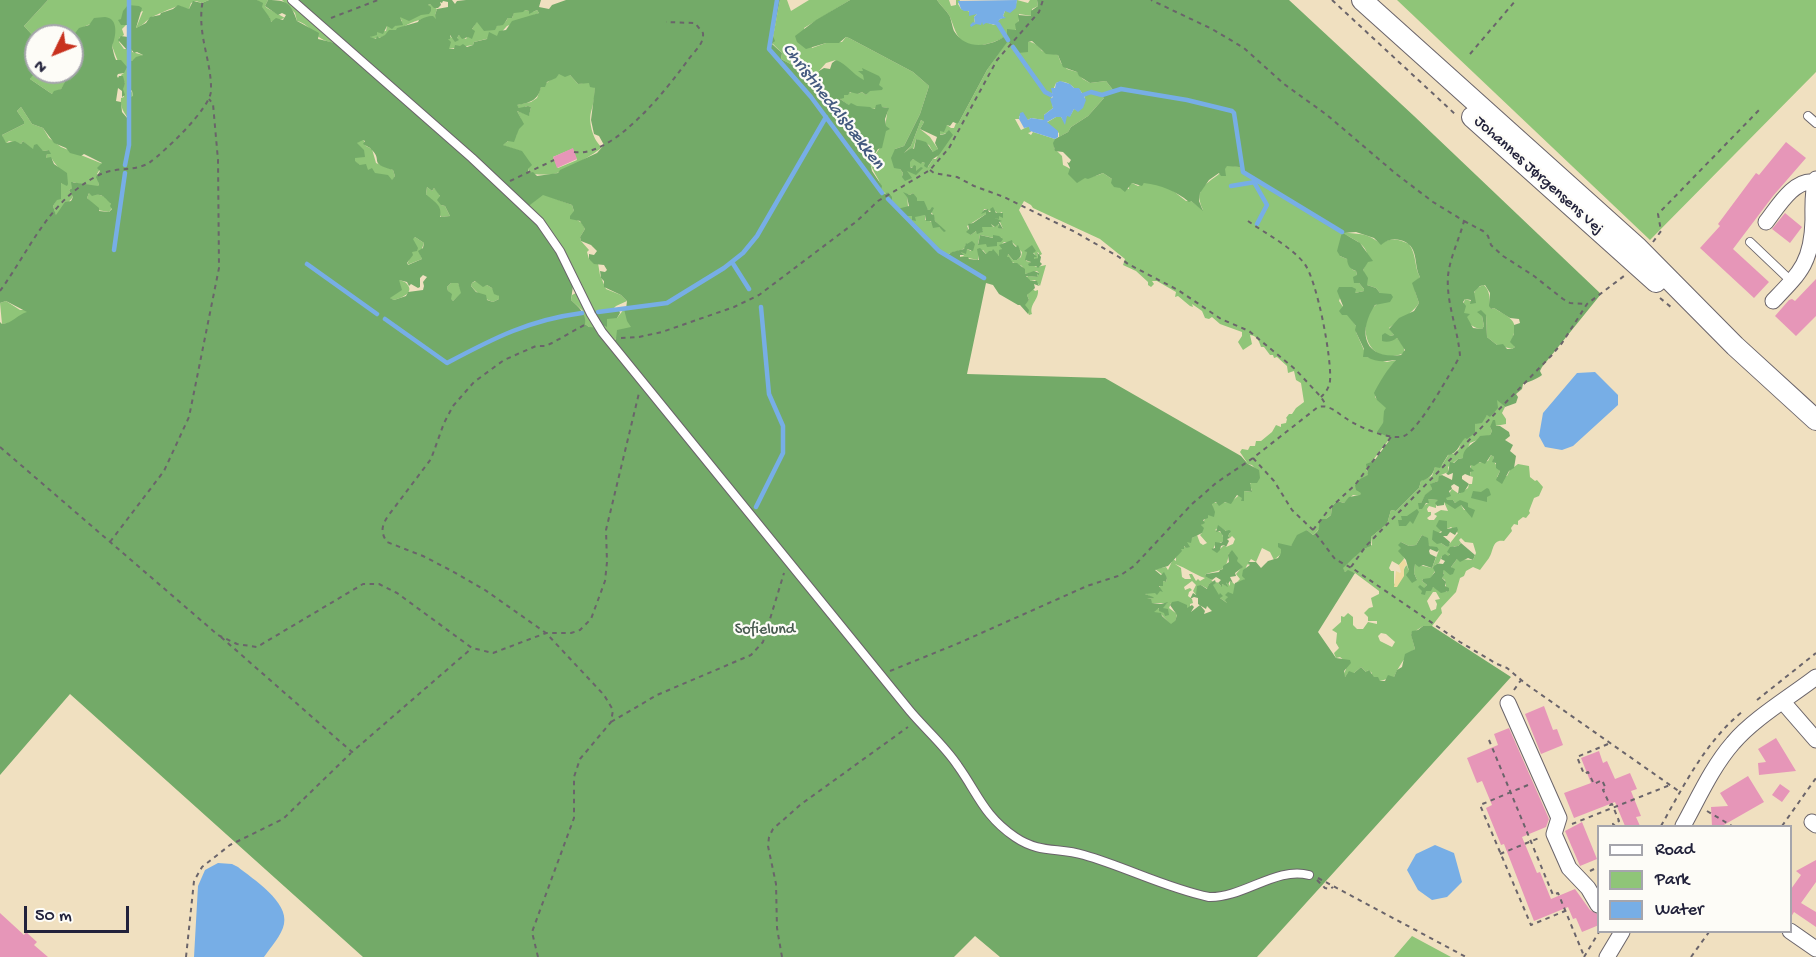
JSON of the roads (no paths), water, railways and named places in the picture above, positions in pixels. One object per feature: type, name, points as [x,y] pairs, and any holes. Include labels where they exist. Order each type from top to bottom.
[{"type":"street","name":"Johannes Jørgensens Vej","points":[[1347,0],[1366,20],[1634,264],[1735,346]]},
{"type":"street","name":"Johannes Jørgensens Vej","points":[[1362,0],[1638,248],[1735,346],[1816,420]]},
{"type":"street","points":[[1766,222],[1793,189],[1815,180],[1812,198],[1812,239],[1808,256],[1800,272],[1773,301]]},
{"type":"street","points":[[1684,825],[1733,742],[1816,677]]},
{"type":"street","points":[[1784,702],[1816,740]]},
{"type":"street","points":[[1508,703],[1559,818],[1555,831],[1569,868],[1588,888],[1597,902]]},
{"type":"street","points":[[1792,932],[1816,950]]},
{"type":"street","points":[[1607,957],[1621,933]]},
{"type":"lane","points":[[292,0],[540,222],[566,261],[594,321],[610,343],[958,767],[986,811],[1014,836],[1028,845],[1048,851],[1083,855],[1209,897],[1233,895],[1292,874],[1309,875]]},
{"type":"lane","points":[[1808,116],[1816,123]]},
{"type":"lane","points":[[1750,242],[1791,281]]},
{"type":"water","points":[[1017,0],[1016,8],[1010,13],[1005,11],[1003,16],[1006,18],[1000,19],[996,25],[986,23],[983,25],[982,22],[981,25],[976,24],[971,27],[973,22],[975,23],[974,17],[977,14],[969,16],[969,11],[961,9],[958,1]]},
{"type":"water","points":[[1060,81],[1079,88],[1086,100],[1083,108],[1078,112],[1074,109],[1070,117],[1067,116],[1065,125],[1061,117],[1047,122],[1058,131],[1058,137],[1055,139],[1030,131],[1029,127],[1024,128],[1019,119],[1020,113],[1023,112],[1028,120],[1031,118],[1044,120],[1044,115],[1053,108],[1050,99],[1053,97],[1051,88],[1055,88],[1056,83]]},
{"type":"water","points":[[1595,372],[1618,395],[1618,405],[1573,446],[1562,450],[1545,447],[1539,436],[1543,413],[1577,373]]},
{"type":"water","points":[[1435,845],[1454,853],[1462,882],[1447,897],[1432,900],[1418,890],[1407,870],[1416,854]]},
{"type":"water","points":[[218,863],[238,867],[276,899],[281,908],[284,916],[283,928],[264,957],[194,957],[198,886],[205,870]]},
{"type":"waterway","points":[[125,165],[129,145],[129,0]]},
{"type":"waterway","name":"Christinedalsbækken","points":[[777,0],[769,49],[811,97],[882,193]]},
{"type":"waterway","points":[[998,24],[1008,40]]},
{"type":"waterway","points":[[1013,47],[1045,92],[1051,95]]},
{"type":"waterway","points":[[1083,95],[1091,92],[1102,95],[1121,89],[1187,100],[1232,111],[1243,172],[1342,232]]},
{"type":"waterway","points":[[598,312],[667,303],[724,268],[743,253],[757,236],[826,117]]},
{"type":"waterway","points":[[114,250],[125,173]]},
{"type":"waterway","points":[[1254,182],[1267,205],[1257,224]]},
{"type":"waterway","points":[[1231,186],[1255,182]]},
{"type":"waterway","name":"Christinedalsbækken","points":[[888,199],[939,251],[984,278]]},
{"type":"waterway","points":[[732,262],[749,289]]},
{"type":"waterway","points":[[307,264],[377,314]]},
{"type":"waterway","points":[[756,507],[783,453],[783,426],[769,394],[761,307]]},
{"type":"waterway","points":[[385,319],[447,363],[528,325],[582,313]]},
{"type":"park label","name":"Sofielund","points":[[765,631]]}]
